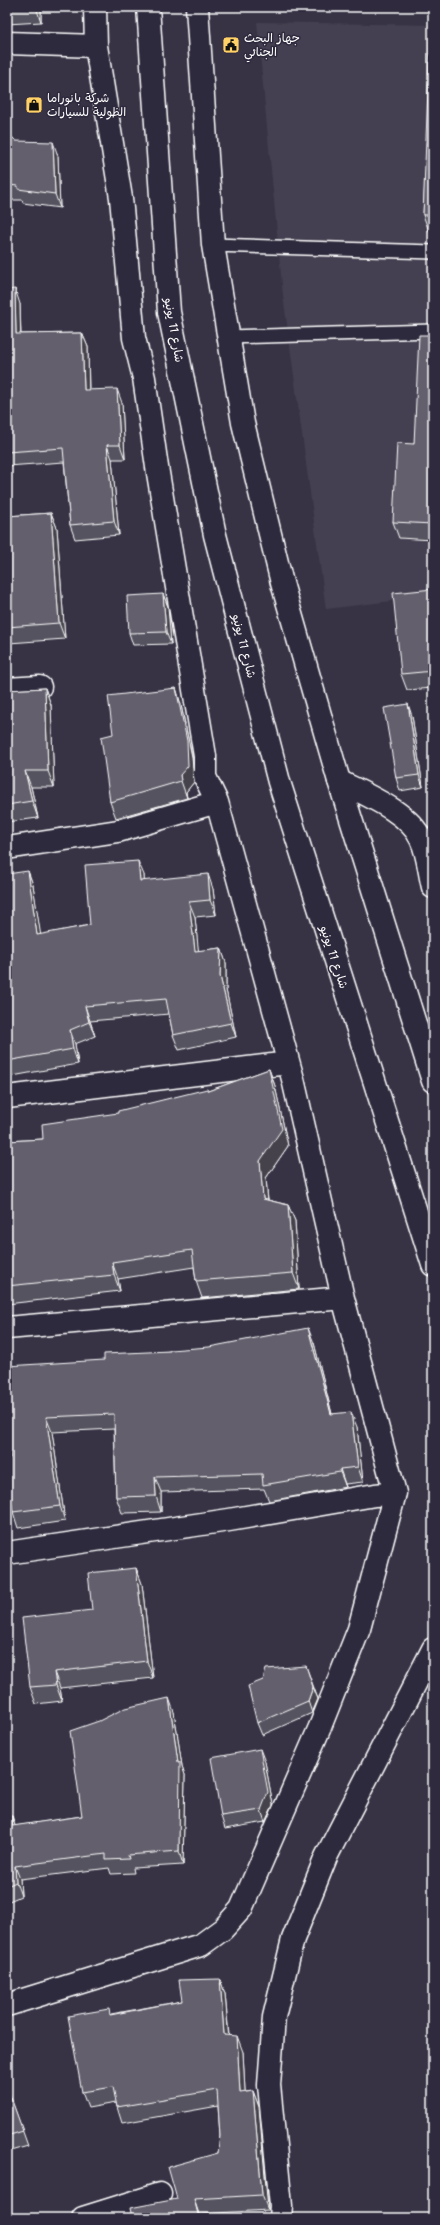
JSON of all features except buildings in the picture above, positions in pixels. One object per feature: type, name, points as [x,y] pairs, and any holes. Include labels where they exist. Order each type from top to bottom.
[{"type":"main road","points":[[7,2005],[201,1945],[223,1929],[241,1909],[320,1727],[359,1629],[395,1493],[343,1298],[288,1063],[217,802],[205,777],[205,756],[157,467],[144,378],[134,338],[121,198],[96,46],[95,7]]},
{"type":"main road","name":"شارع 11 يونيو","points":[[148,7],[169,312],[215,535],[278,782],[433,1265]]},
{"type":"main road","points":[[197,7],[213,245],[243,423],[282,583],[339,781],[433,1081]]},
{"type":"main road","points":[[7,43],[96,46]]},
{"type":"main road","points":[[7,689],[40,687]]},
{"type":"main road","points":[[339,781],[386,805],[413,828],[421,838],[433,887]]},
{"type":"main road","points":[[7,848],[118,831],[217,802]]},
{"type":"main road","points":[[7,1097],[288,1063]]},
{"type":"main road","points":[[7,1328],[343,1298]]},
{"type":"main road","points":[[7,1553],[229,1520],[375,1494],[395,1493]]},
{"type":"main road","points":[[280,2218],[281,2206],[269,2085],[274,2017],[293,1939],[326,1857],[433,1649]]},
{"type":"main road","points":[[83,2218],[160,2194]]},
{"type":"lane","points":[[213,245],[433,252]]},
{"type":"lane","points":[[228,337],[433,331]]},
{"type":"shaded area","points":[[257,22],[433,25],[433,596],[326,609],[283,295]]},
{"type":"place","name":"جهاز البحث الجنائي","points":[[231,45]]},
{"type":"place","name":"شركة بانوراما الظولية للسيارات","points":[[34,105]]}]
